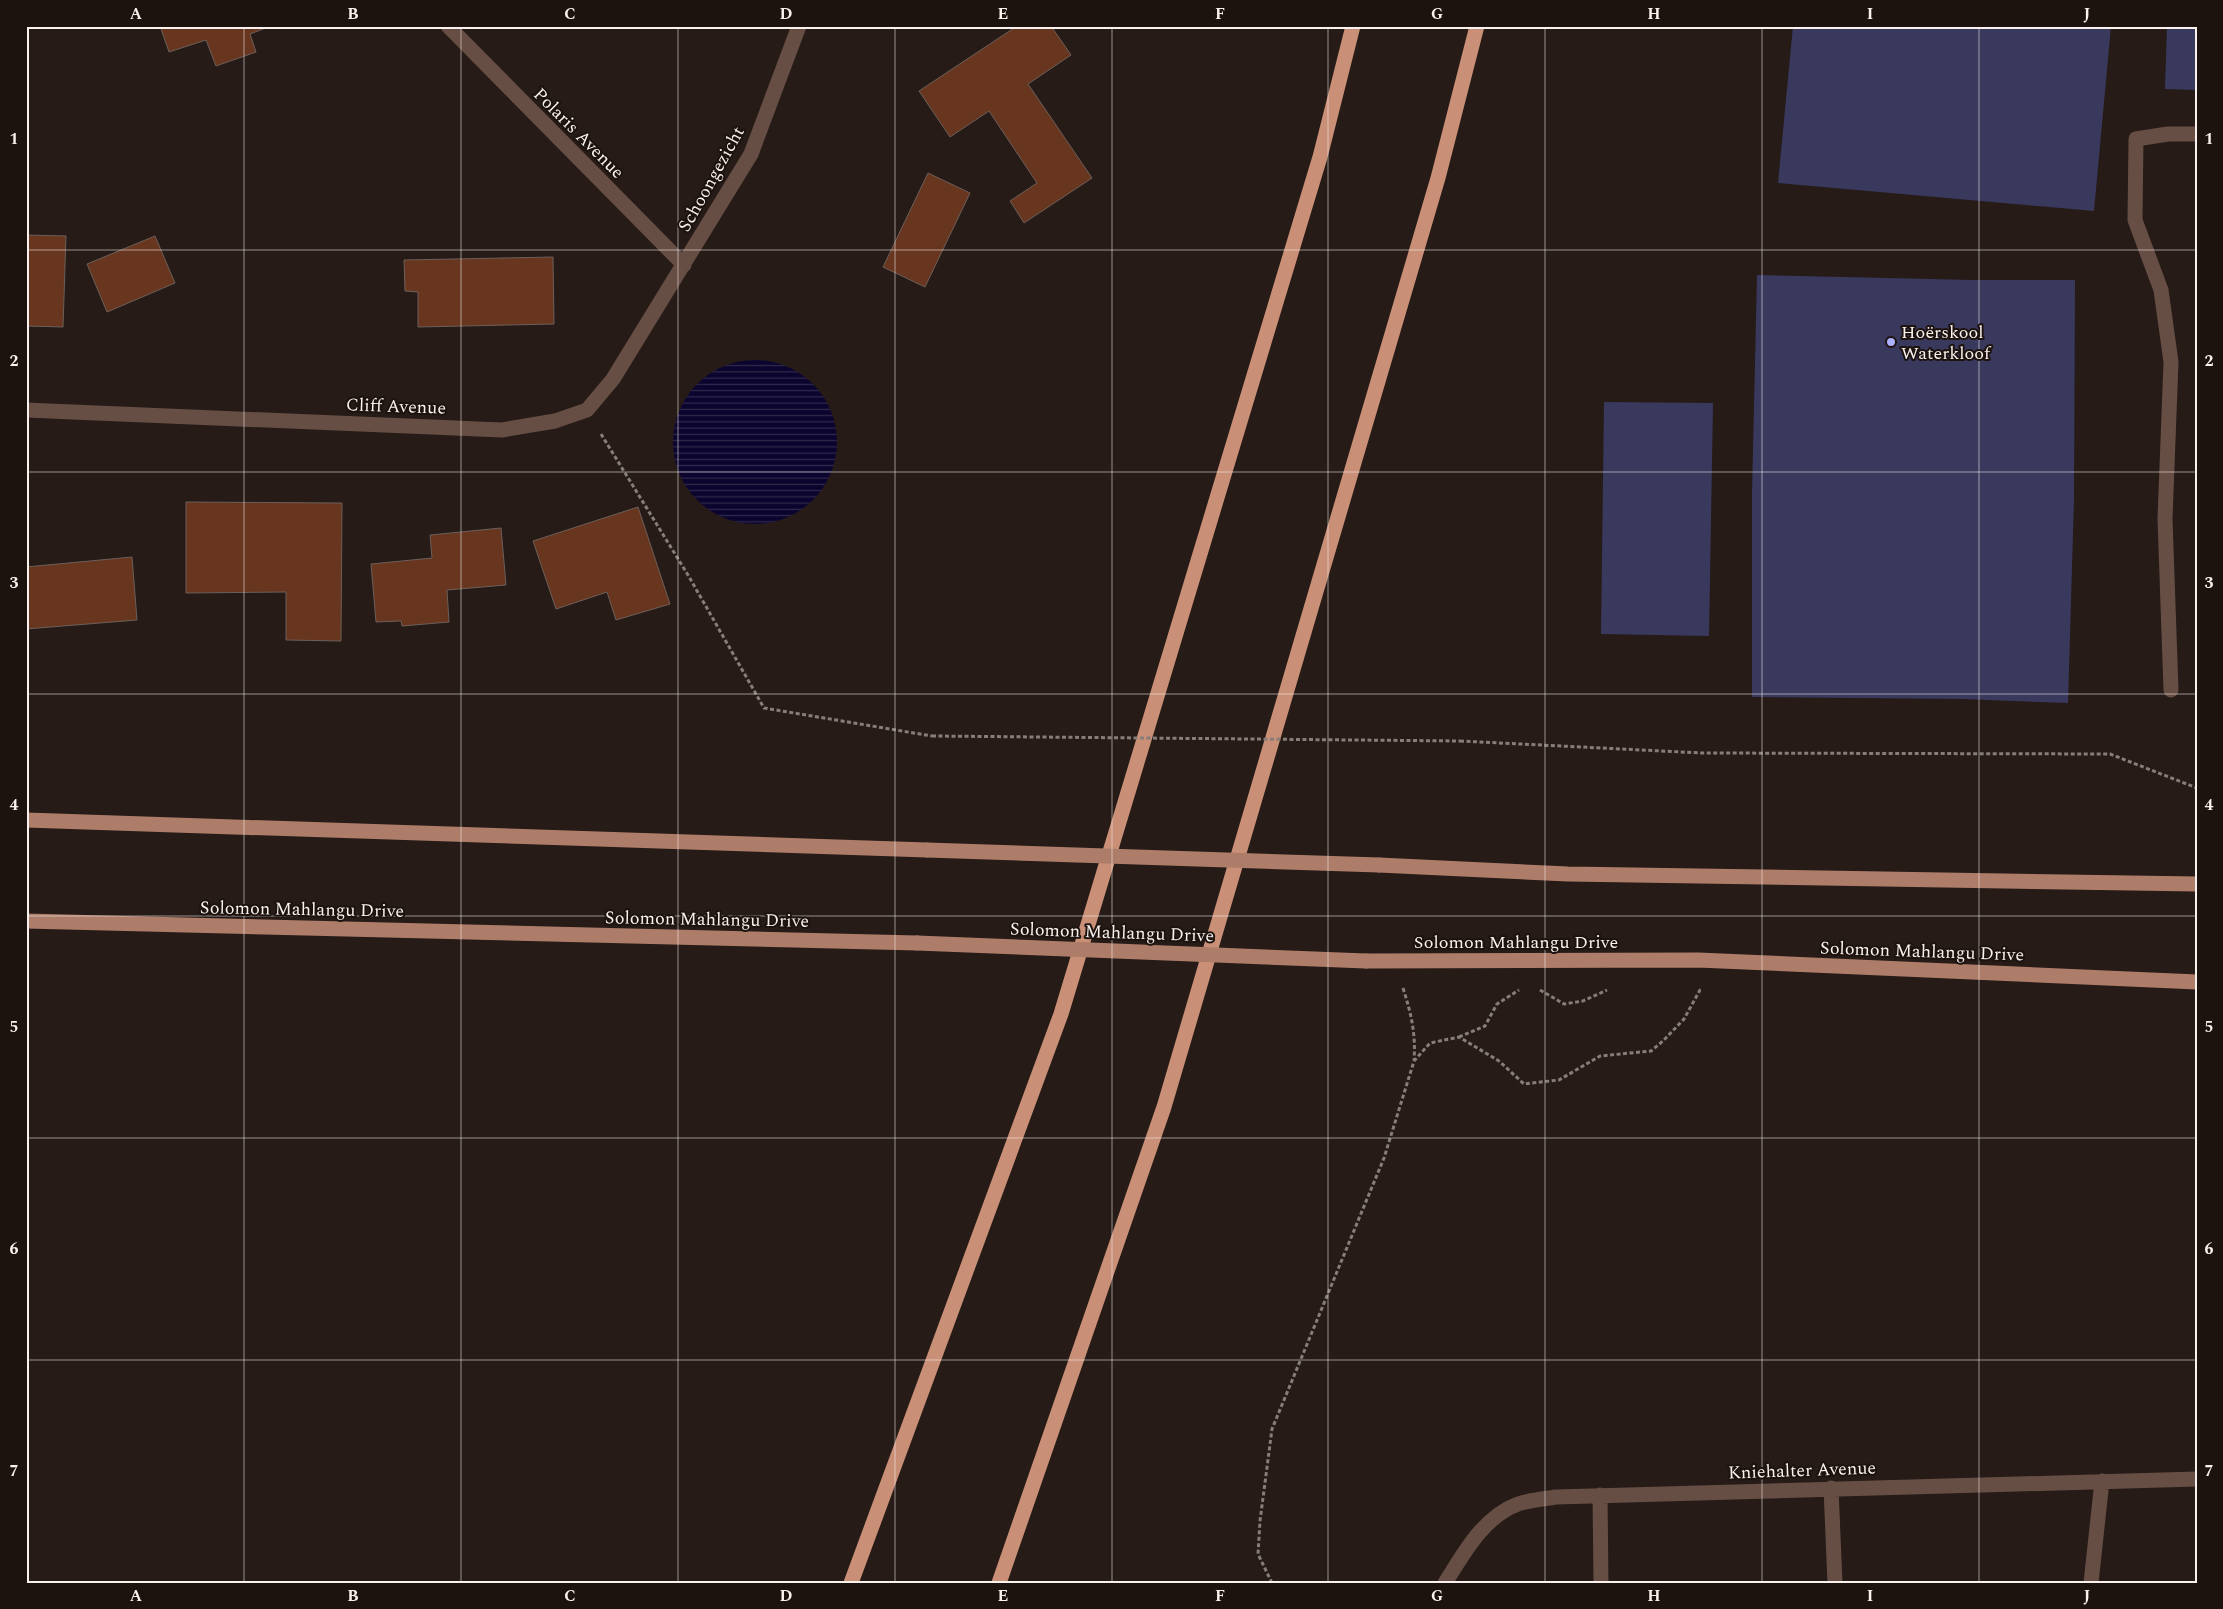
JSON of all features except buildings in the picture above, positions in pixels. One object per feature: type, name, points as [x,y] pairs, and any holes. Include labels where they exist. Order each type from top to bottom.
[{"type":"highway","points":[[851,1583],[1061,1014],[1320,157],[1353,26]]},
{"type":"highway","points":[[999,1583],[1164,1107],[1438,178],[1477,26]]},
{"type":"main road","points":[[26,820],[1379,865],[1568,874],[2197,884]]},
{"type":"main road","name":"Solomon Mahlangu Drive","points":[[26,921],[917,943],[1366,961],[1698,960],[2197,982]]},
{"type":"street","name":"Polaris Avenue","points":[[448,26],[684,265]]},
{"type":"street","name":"Schoongezicht","points":[[684,265],[751,154],[799,26]]},
{"type":"street","points":[[2171,690],[2165,519],[2171,362],[2162,290],[2135,220],[2136,139],[2168,134],[2197,134]]},
{"type":"street","points":[[587,410],[613,379],[684,265]]},
{"type":"street","name":"Cliff Avenue","points":[[26,410],[502,430],[555,421],[587,410]]},
{"type":"street","name":"Kniehalter Avenue","points":[[1445,1583],[1469,1545],[1494,1518],[1518,1504],[1556,1496],[2197,1479]]},
{"type":"street","points":[[2091,1583],[2102,1481]]},
{"type":"street","points":[[1831,1488],[1835,1583]]},
{"type":"street","points":[[1600,1495],[1602,1583]]},
{"type":"path","points":[[587,410],[688,575],[764,708],[932,736],[1460,741],[1702,753],[2110,754],[2197,788]]},
{"type":"path","points":[[1272,1583],[1258,1554],[1260,1521],[1272,1428],[1384,1158],[1414,1060],[1416,1038],[1411,1014],[1397,970],[1400,961]]},
{"type":"path","points":[[1459,1037],[1499,1061],[1524,1084],[1559,1080],[1600,1056],[1651,1051],[1684,1019],[1700,990],[1709,987]]},
{"type":"path","points":[[1533,990],[1541,990],[1564,1004],[1582,1000],[1613,988]]},
{"type":"path","points":[[1414,1060],[1430,1043],[1459,1037],[1485,1026],[1497,1004],[1516,990],[1524,990]]},
{"type":"shaded area","points":[[1793,26],[2111,26],[2094,211],[1778,183]]},
{"type":"shaded area","points":[[2167,26],[2197,26],[2197,90],[2165,89]]},
{"type":"shaded area","points":[[1757,275],[1972,280],[2075,280],[2074,499],[2068,703],[1963,699],[1752,697],[1752,493]]},
{"type":"shaded area","points":[[755,360],[779,364],[800,374],[813,384],[823,397],[833,418],[837,442],[833,466],[823,487],[813,500],[800,510],[779,520],[755,524],[731,520],[710,510],[697,500],[687,487],[677,466],[673,442],[677,418],[687,397],[697,384],[710,374],[731,364]]},
{"type":"shaded area","points":[[1604,402],[1713,403],[1709,636],[1601,634]]},
{"type":"place","name":"Hoërskool Waterkloof","points":[[1891,342]]}]
